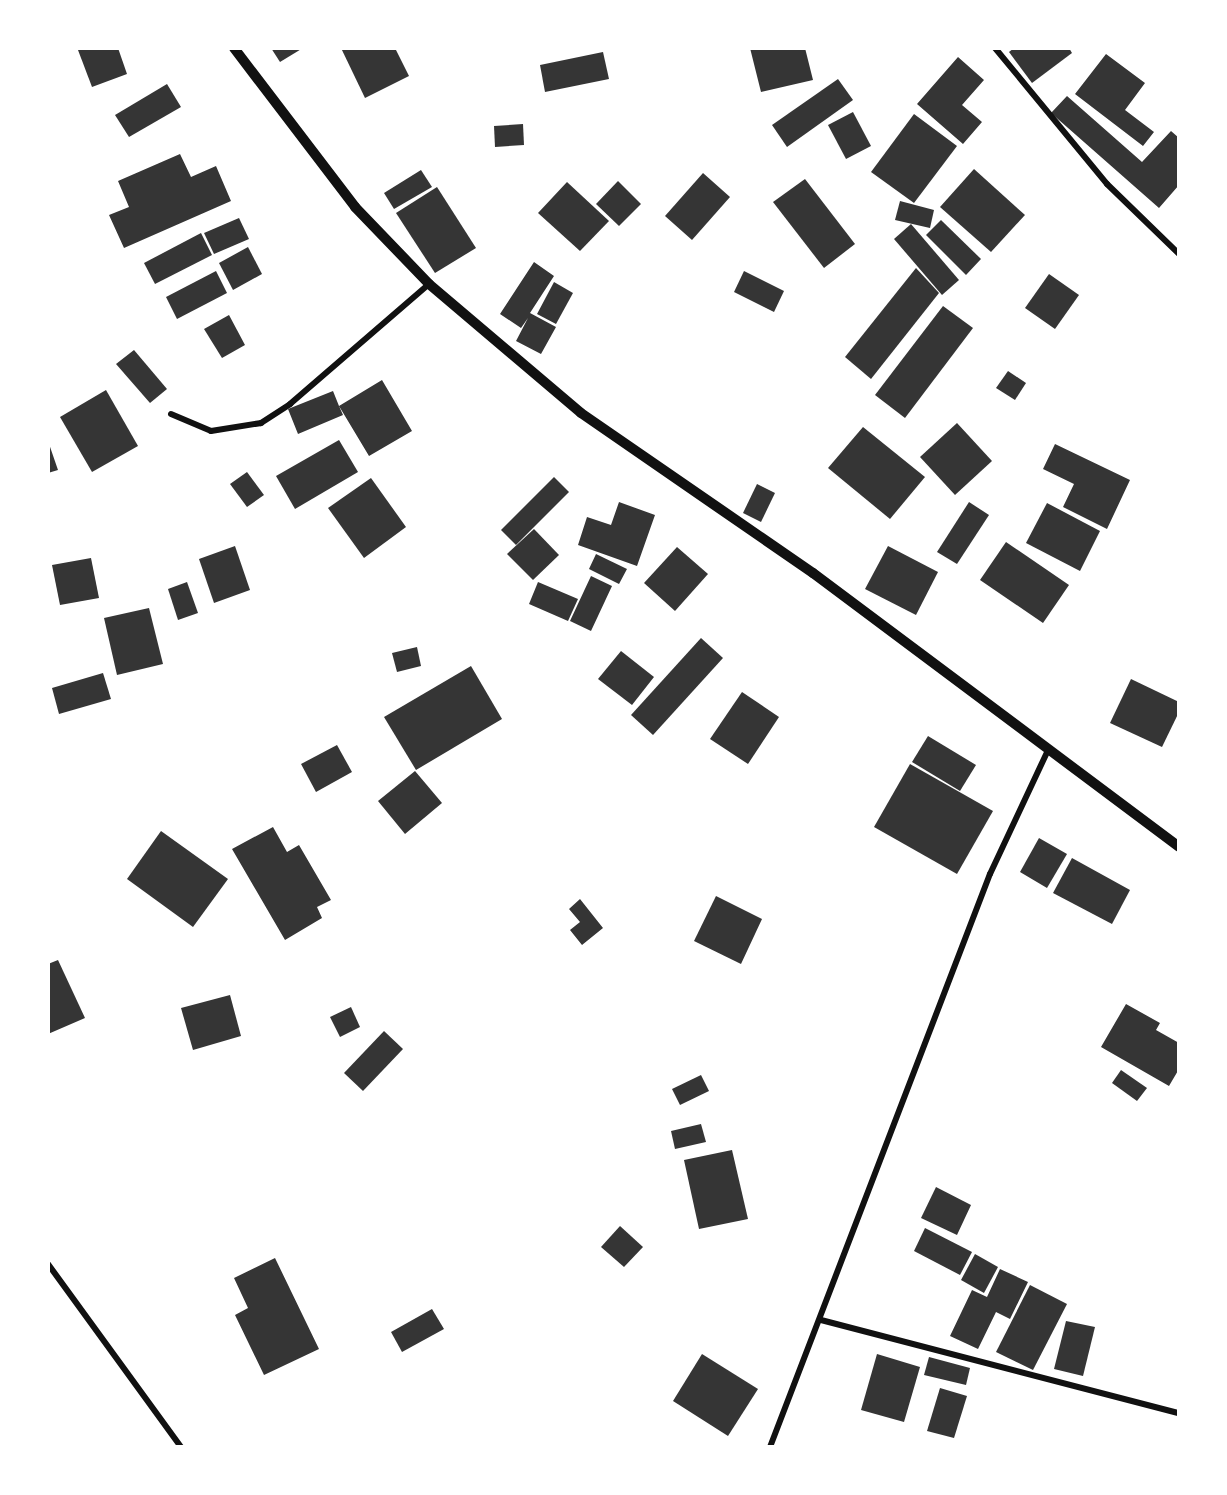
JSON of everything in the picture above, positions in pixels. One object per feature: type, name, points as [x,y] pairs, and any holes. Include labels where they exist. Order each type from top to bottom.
[{"type":"street","points":[[234,48],[355,207],[429,284],[581,412],[813,573],[1179,847]]},
{"type":"street","points":[[994,48],[1107,184],[1179,255]]},
{"type":"street","points":[[171,414],[211,431],[261,423],[290,404],[429,284]]},
{"type":"street","points":[[770,1447],[821,1320],[990,874],[1048,750]]},
{"type":"street","points":[[48,1264],[181,1447]]},
{"type":"street","points":[[821,1320],[1179,1413]]},
{"type":"building","points":[[118,48],[127,74],[92,87],[78,50]]},
{"type":"building","points":[[271,48],[303,48],[280,62]]},
{"type":"building","points":[[341,48],[395,48],[409,76],[365,98]]},
{"type":"building","points":[[750,48],[805,48],[813,80],[761,92]]},
{"type":"building","points":[[1014,48],[1069,48],[1072,53],[1032,83],[1009,52]]},
{"type":"building","points":[[603,52],[609,79],[545,92],[540,65]]},
{"type":"building","points":[[1106,54],[1145,83],[1125,110],[1154,132],[1143,146],[1075,94]]},
{"type":"building","points":[[958,57],[984,80],[962,105],[982,122],[963,144],[917,104]]},
{"type":"building","points":[[838,79],[853,100],[787,147],[772,125]]},
{"type":"building","points":[[167,84],[181,107],[129,137],[115,115]]},
{"type":"building","points":[[1067,96],[1142,162],[1171,131],[1179,138],[1179,185],[1159,208],[1051,113]]},
{"type":"building","points":[[853,112],[871,146],[846,159],[828,125]]},
{"type":"building","points":[[914,114],[957,146],[914,203],[871,172]]},
{"type":"building","points":[[523,124],[524,145],[495,147],[494,126]]},
{"type":"building","points":[[180,154],[191,177],[216,166],[231,201],[124,248],[109,215],[129,207],[118,181]]},
{"type":"building","points":[[974,169],[1025,215],[991,252],[940,207]]},
{"type":"building","points":[[421,170],[432,187],[394,209],[384,193]]},
{"type":"building","points":[[703,173],[730,197],[692,240],[665,216]]},
{"type":"building","points":[[805,179],[855,244],[824,268],[773,202]]},
{"type":"building","points":[[618,181],[641,204],[619,226],[596,204]]},
{"type":"building","points":[[567,182],[609,221],[580,251],[538,213]]},
{"type":"building","points":[[437,187],[476,248],[435,273],[396,213]]},
{"type":"building","points":[[900,201],[934,210],[930,228],[895,220]]},
{"type":"building","points":[[239,218],[249,239],[214,254],[204,233]]},
{"type":"building","points":[[941,220],[981,259],[966,275],[926,235]]},
{"type":"building","points":[[911,224],[959,280],[942,295],[894,239]]},
{"type":"building","points":[[201,233],[212,255],[155,284],[144,263]]},
{"type":"building","points":[[248,247],[262,274],[233,290],[219,263]]},
{"type":"building","points":[[534,262],[554,276],[530,313],[556,327],[541,354],[516,341],[528,318],[521,328],[500,314]]},
{"type":"building","points":[[916,268],[939,293],[871,379],[845,357]]},
{"type":"building","points":[[216,271],[227,293],[177,319],[166,297]]},
{"type":"building","points":[[744,271],[784,291],[774,312],[734,292]]},
{"type":"building","points":[[1049,274],[1079,295],[1055,329],[1025,308]]},
{"type":"building","points":[[554,282],[573,293],[556,324],[537,314]]},
{"type":"building","points":[[943,306],[973,328],[905,418],[875,395]]},
{"type":"building","points":[[229,315],[245,345],[222,358],[204,329]]},
{"type":"building","points":[[134,350],[167,389],[150,403],[116,364]]},
{"type":"building","points":[[1008,371],[1026,383],[1015,400],[996,388]]},
{"type":"building","points":[[382,380],[412,431],[369,456],[339,406]]},
{"type":"building","points":[[106,390],[138,446],[92,472],[60,417]]},
{"type":"building","points":[[333,391],[343,415],[298,434],[288,409]]},
{"type":"building","points":[[957,423],[992,461],[955,495],[920,457]]},
{"type":"building","points":[[863,427],[925,477],[890,519],[828,468]]},
{"type":"building","points":[[339,440],[358,472],[295,509],[276,476]]},
{"type":"building","points":[[48,441],[58,470],[48,473]]},
{"type":"building","points":[[1055,444],[1130,480],[1107,529],[1063,507],[1074,484],[1043,469]]},
{"type":"building","points":[[247,472],[264,495],[247,507],[230,484]]},
{"type":"building","points":[[554,477],[569,492],[516,545],[501,530]]},
{"type":"building","points":[[371,478],[406,527],[364,558],[328,508]]},
{"type":"building","points":[[757,484],[775,493],[761,522],[743,513]]},
{"type":"building","points":[[619,502],[655,515],[637,566],[578,545],[587,517],[611,525]]},
{"type":"building","points":[[969,502],[989,515],[957,564],[937,552]]},
{"type":"building","points":[[1047,503],[1100,531],[1080,571],[1026,543]]},
{"type":"building","points":[[534,529],[559,555],[533,580],[507,554]]},
{"type":"building","points":[[1006,542],[1069,585],[1043,623],[980,580]]},
{"type":"building","points":[[235,546],[250,590],[214,603],[199,559]]},
{"type":"building","points":[[888,546],[938,572],[916,615],[865,589]]},
{"type":"building","points":[[677,547],[708,574],[675,611],[644,583]]},
{"type":"building","points":[[596,554],[627,569],[619,584],[589,569]]},
{"type":"building","points":[[91,558],[99,598],[60,605],[52,565]]},
{"type":"building","points":[[591,576],[612,586],[591,631],[570,621]]},
{"type":"building","points":[[187,582],[198,613],[178,620],[168,589]]},
{"type":"building","points":[[538,582],[578,599],[568,621],[529,604]]},
{"type":"building","points":[[149,608],[163,664],[117,675],[104,618]]},
{"type":"building","points":[[701,638],[723,658],[653,735],[631,715]]},
{"type":"building","points":[[417,647],[421,666],[397,672],[392,653]]},
{"type":"building","points":[[621,651],[654,677],[632,705],[598,679]]},
{"type":"building","points":[[471,666],[502,719],[416,770],[384,717]]},
{"type":"building","points":[[103,673],[111,699],[59,714],[52,688]]},
{"type":"building","points":[[1131,679],[1179,702],[1179,712],[1162,747],[1110,723]]},
{"type":"building","points":[[742,692],[779,717],[748,764],[710,739]]},
{"type":"building","points":[[928,736],[976,765],[960,791],[912,762]]},
{"type":"building","points":[[337,745],[352,772],[316,792],[301,764]]},
{"type":"building","points":[[910,764],[993,811],[957,874],[874,827]]},
{"type":"building","points":[[415,771],[442,803],[405,834],[378,801]]},
{"type":"building","points":[[273,827],[287,852],[299,845],[331,900],[317,907],[322,918],[285,940],[232,849]]},
{"type":"building","points":[[161,831],[228,879],[193,927],[127,879]]},
{"type":"building","points":[[1039,838],[1067,854],[1047,888],[1020,872]]},
{"type":"building","points":[[1072,858],[1130,890],[1112,924],[1053,893]]},
{"type":"building","points":[[716,896],[762,919],[741,964],[694,941]]},
{"type":"building","points":[[580,899],[603,928],[582,945],[570,930],[580,922],[569,909]]},
{"type":"building","points":[[58,960],[85,1018],[48,1034],[48,964]]},
{"type":"building","points":[[230,995],[241,1036],[193,1050],[181,1008]]},
{"type":"building","points":[[1126,1004],[1160,1023],[1156,1030],[1179,1043],[1179,1069],[1169,1086],[1101,1047]]},
{"type":"building","points":[[351,1007],[360,1027],[340,1037],[330,1017]]},
{"type":"building","points":[[384,1031],[403,1049],[363,1091],[344,1073]]},
{"type":"building","points":[[1121,1070],[1147,1088],[1137,1101],[1112,1083]]},
{"type":"building","points":[[701,1075],[709,1091],[680,1105],[672,1089]]},
{"type":"building","points":[[701,1124],[706,1142],[675,1149],[671,1131]]},
{"type":"building","points":[[732,1150],[748,1219],[699,1229],[684,1160]]},
{"type":"building","points":[[936,1187],[971,1205],[957,1235],[921,1218]]},
{"type":"building","points":[[620,1226],[643,1247],[624,1267],[601,1247]]},
{"type":"building","points":[[925,1228],[972,1252],[960,1275],[914,1251]]},
{"type":"building","points":[[975,1254],[998,1267],[984,1293],[961,1280]]},
{"type":"building","points":[[275,1258],[319,1349],[264,1375],[235,1315],[248,1308],[234,1278]]},
{"type":"building","points":[[1000,1269],[1028,1282],[1010,1319],[996,1312],[978,1349],[950,1336],[972,1290],[987,1297]]},
{"type":"building","points":[[1030,1285],[1067,1304],[1033,1370],[996,1352]]},
{"type":"building","points":[[432,1309],[444,1329],[402,1352],[391,1332]]},
{"type":"building","points":[[1066,1321],[1095,1327],[1083,1376],[1054,1369]]},
{"type":"building","points":[[702,1354],[758,1389],[728,1436],[673,1401]]},
{"type":"building","points":[[877,1354],[920,1367],[904,1422],[861,1410]]},
{"type":"building","points":[[929,1357],[970,1368],[966,1385],[924,1375]]},
{"type":"building","points":[[940,1388],[967,1396],[954,1438],[927,1431]]}]
